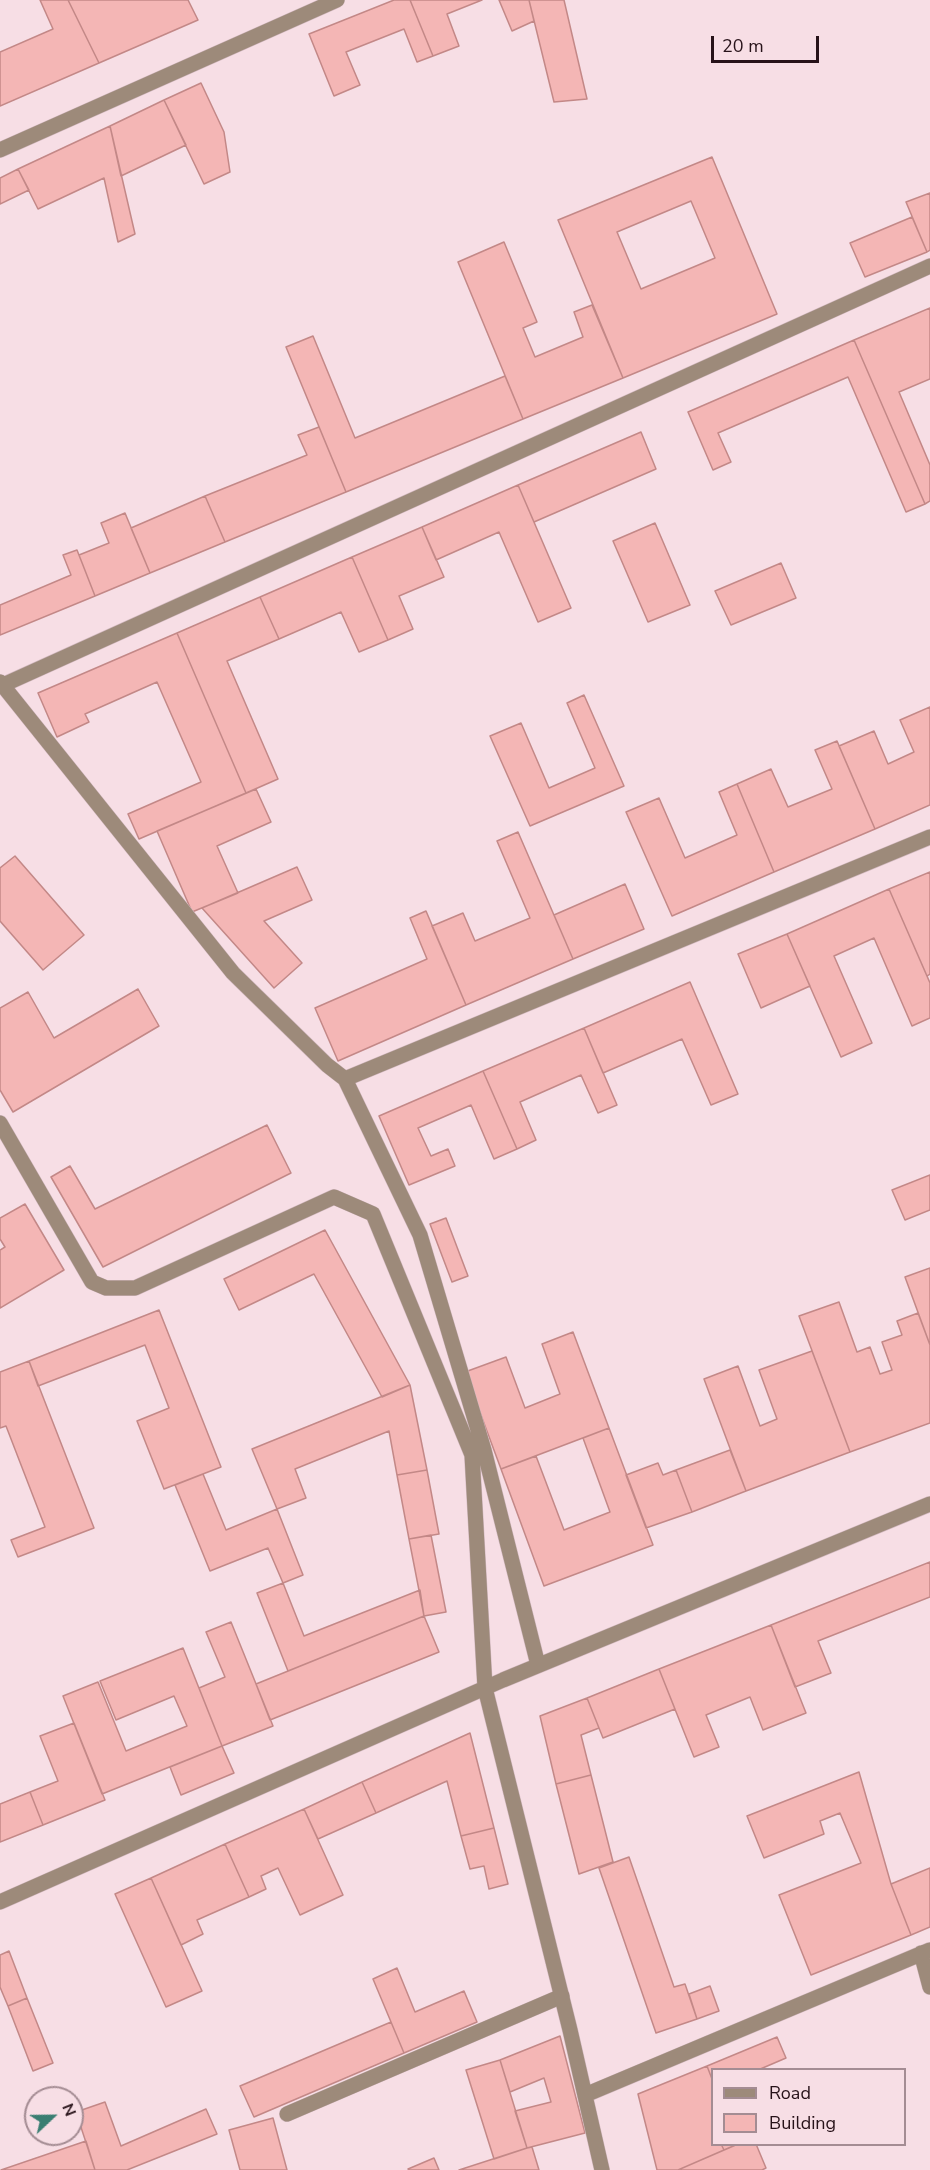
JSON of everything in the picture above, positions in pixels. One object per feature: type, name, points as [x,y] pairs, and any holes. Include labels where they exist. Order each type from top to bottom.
[{"type":"street","points":[[0,150],[337,0]]},
{"type":"street","points":[[538,1665],[484,1450],[420,1235],[345,1079],[327,1065],[233,973],[1,684],[930,266]]},
{"type":"street","points":[[345,1079],[930,837]]},
{"type":"street","points":[[0,1123],[92,1282],[106,1288],[135,1288],[334,1197],[374,1214],[472,1455],[485,1688],[562,1996],[602,2170]]},
{"type":"street","points":[[0,1902],[538,1665],[930,1504]]},
{"type":"street","points":[[585,2095],[926,1951],[930,1987]]},
{"type":"street","points":[[287,2114],[562,1996]]},
{"type":"building","points":[[40,0],[68,0],[99,63],[0,106],[0,52],[53,29]]},
{"type":"building","points":[[68,0],[188,0],[198,20],[99,63]]},
{"type":"building","points":[[394,0],[410,0],[433,56],[417,62],[404,29],[346,52],[360,85],[334,96],[309,34]]},
{"type":"building","points":[[410,0],[482,0],[447,14],[459,46],[433,56]]},
{"type":"building","points":[[499,0],[529,0],[534,21],[512,31]]},
{"type":"building","points":[[529,0],[564,0],[587,99],[554,102]]},
{"type":"building","points":[[201,83],[224,132],[230,172],[204,184],[164,100]]},
{"type":"building","points":[[164,100],[186,145],[121,176],[110,126]]},
{"type":"building","points":[[110,126],[135,234],[118,242],[104,178],[38,209],[18,169]]},
{"type":"building","points":[[712,157],[777,314],[623,378],[558,220]],"holes":[[[691,201],[715,258],[641,289],[617,232]]]},
{"type":"building","points":[[18,169],[29,190],[0,204],[0,178]]},
{"type":"building","points":[[930,193],[930,250],[927,252],[906,202]]},
{"type":"building","points":[[912,217],[927,252],[865,277],[850,243]]},
{"type":"building","points":[[504,242],[537,322],[523,328],[535,357],[583,337],[574,312],[592,305],[623,378],[523,419],[458,262]]},
{"type":"building","points":[[930,308],[930,379],[899,392],[930,465],[930,501],[925,504],[854,340]]},
{"type":"building","points":[[313,336],[355,438],[505,376],[523,419],[346,492],[286,347]]},
{"type":"building","points":[[854,340],[925,504],[906,512],[848,377],[718,433],[731,462],[713,470],[688,412]]},
{"type":"building","points":[[319,427],[346,492],[225,542],[205,496],[307,455],[298,435]]},
{"type":"building","points":[[641,432],[656,469],[534,522],[518,485]]},
{"type":"building","points":[[518,485],[571,608],[538,622],[499,532],[436,560],[422,527]]},
{"type":"building","points":[[205,496],[225,542],[150,573],[131,528]]},
{"type":"building","points":[[125,513],[150,573],[95,596],[79,555],[109,543],[101,523]]},
{"type":"building","points":[[655,523],[690,605],[648,622],[613,541]]},
{"type":"building","points":[[422,527],[444,577],[399,596],[413,629],[388,640],[352,557]]},
{"type":"building","points":[[77,550],[95,596],[0,635],[0,605],[71,575],[63,555]]},
{"type":"building","points":[[352,557],[388,640],[359,652],[341,612],[279,639],[260,597]]},
{"type":"building","points":[[781,563],[796,598],[731,625],[715,591]]},
{"type":"building","points":[[260,597],[279,639],[227,661],[278,779],[246,793],[177,633]]},
{"type":"building","points":[[177,633],[246,793],[139,839],[128,814],[201,782],[157,682],[85,714],[89,722],[57,737],[38,693]]},
{"type":"building","points":[[584,695],[624,786],[530,826],[490,736],[521,723],[549,788],[595,768],[567,703]]},
{"type":"building","points":[[930,707],[930,805],[875,829],[839,746],[874,731],[888,764],[914,752],[900,720]]},
{"type":"building","points":[[837,741],[875,829],[774,872],[737,784],[771,769],[788,807],[832,789],[815,750]]},
{"type":"building","points":[[737,784],[774,872],[672,916],[626,812],[659,798],[685,858],[737,835],[719,792]]},
{"type":"building","points":[[256,789],[271,822],[217,846],[238,893],[192,912],[157,831]]},
{"type":"building","points":[[518,832],[573,959],[466,1005],[432,926],[463,913],[475,941],[530,918],[497,841]]},
{"type":"building","points":[[15,856],[84,935],[43,970],[0,921],[0,868]]},
{"type":"building","points":[[297,867],[312,900],[264,921],[302,963],[274,988],[202,908]]},
{"type":"building","points":[[930,872],[930,974],[927,976],[889,889]]},
{"type":"building","points":[[625,884],[644,929],[573,959],[554,915]]},
{"type":"building","points":[[889,889],[930,983],[930,1018],[912,1026],[874,938],[834,956],[872,1043],[841,1057],[787,934]]},
{"type":"building","points":[[426,911],[466,1005],[338,1061],[315,1008],[427,959],[410,918]]},
{"type":"building","points":[[787,934],[810,986],[761,1008],[738,954]]},
{"type":"building","points":[[690,982],[738,1094],[711,1105],[682,1039],[603,1073],[584,1028]]},
{"type":"building","points":[[138,989],[159,1026],[13,1112],[0,1090],[0,1008],[28,992],[54,1038]]},
{"type":"building","points":[[584,1028],[617,1105],[598,1113],[581,1075],[520,1102],[536,1140],[517,1149],[483,1071]]},
{"type":"building","points":[[483,1071],[517,1149],[494,1159],[471,1105],[418,1128],[431,1156],[448,1149],[455,1166],[409,1185],[379,1116]]},
{"type":"building","points":[[267,1125],[291,1173],[103,1267],[51,1177],[70,1166],[95,1209]]},
{"type":"building","points":[[930,1175],[930,1210],[905,1220],[892,1190]]},
{"type":"building","points":[[25,1204],[64,1270],[0,1308],[0,1250],[5,1247],[0,1239],[0,1218]]},
{"type":"building","points":[[446,1218],[468,1276],[452,1282],[430,1224]]},
{"type":"building","points":[[325,1230],[410,1385],[382,1397],[314,1274],[239,1310],[224,1279]]},
{"type":"building","points":[[930,1268],[930,1345],[905,1277]]},
{"type":"building","points":[[839,1302],[857,1352],[870,1347],[880,1374],[892,1370],[882,1342],[902,1335],[897,1321],[918,1313],[930,1345],[930,1423],[850,1452],[799,1316]]},
{"type":"building","points":[[159,1310],[221,1467],[164,1489],[137,1421],[169,1408],[145,1345],[38,1386],[29,1361]]},
{"type":"building","points":[[573,1332],[609,1428],[501,1469],[465,1372],[506,1357],[525,1408],[560,1394],[542,1344]]},
{"type":"building","points":[[812,1351],[850,1452],[746,1491],[704,1379],[738,1366],[760,1426],[777,1419],[759,1370]]},
{"type":"building","points":[[29,1361],[94,1528],[18,1557],[11,1540],[45,1527],[6,1426],[0,1428],[0,1372]]},
{"type":"building","points":[[410,1385],[427,1470],[397,1475],[389,1431],[295,1469],[306,1498],[277,1509],[252,1449]]},
{"type":"building","points":[[609,1428],[653,1545],[544,1586],[501,1469],[536,1456],[564,1530],[610,1512],[583,1438]]},
{"type":"building","points":[[730,1450],[746,1491],[692,1512],[676,1470]]},
{"type":"building","points":[[658,1463],[663,1475],[676,1470],[692,1512],[646,1528],[626,1475]]},
{"type":"building","points":[[427,1470],[439,1534],[409,1539],[397,1475]]},
{"type":"building","points":[[203,1474],[226,1530],[277,1509],[303,1575],[283,1583],[268,1548],[210,1571],[175,1485]]},
{"type":"building","points":[[431,1535],[446,1612],[424,1616],[409,1539]]},
{"type":"building","points":[[930,1562],[930,1597],[818,1641],[831,1673],[795,1687],[771,1625]]},
{"type":"building","points":[[283,1583],[304,1636],[420,1590],[424,1616],[288,1671],[257,1593]]},
{"type":"building","points":[[424,1616],[439,1652],[270,1720],[256,1684]]},
{"type":"building","points":[[231,1622],[273,1726],[222,1746],[199,1688],[225,1677],[206,1632]]},
{"type":"building","points":[[771,1625],[806,1713],[763,1730],[750,1697],[706,1715],[719,1747],[694,1757],[659,1669]]},
{"type":"building","points":[[183,1648],[222,1746],[102,1794],[63,1696],[98,1682],[126,1751],[187,1726],[174,1696],[116,1720],[100,1681]]},
{"type":"building","points":[[659,1669],[675,1709],[603,1738],[587,1698]]},
{"type":"building","points":[[587,1698],[599,1728],[581,1735],[591,1775],[556,1784],[540,1716]]},
{"type":"building","points":[[74,1723],[105,1800],[43,1825],[30,1792],[58,1781],[40,1736]]},
{"type":"building","points":[[470,1733],[494,1828],[461,1836],[447,1781],[376,1813],[362,1782]]},
{"type":"building","points":[[222,1746],[234,1773],[181,1795],[170,1767]]},
{"type":"building","points":[[859,1772],[891,1884],[911,1935],[811,1975],[779,1895],[861,1863],[840,1813],[820,1821],[824,1834],[764,1858],[747,1816]]},
{"type":"building","points":[[591,1775],[613,1862],[579,1874],[556,1784]]},
{"type":"building","points":[[362,1782],[376,1813],[318,1839],[304,1809]]},
{"type":"building","points":[[30,1792],[43,1825],[0,1842],[0,1804]]},
{"type":"building","points":[[304,1809],[343,1895],[300,1915],[278,1868],[261,1876],[266,1889],[249,1897],[225,1844]]},
{"type":"building","points":[[494,1828],[508,1884],[489,1889],[484,1866],[470,1869],[461,1836]]},
{"type":"building","points":[[225,1844],[249,1897],[197,1920],[203,1934],[181,1945],[151,1878]]},
{"type":"building","points":[[629,1857],[674,1987],[685,1984],[697,2019],[656,2033],[599,1868]]},
{"type":"building","points":[[930,1868],[930,1927],[911,1935],[891,1884]]},
{"type":"building","points":[[151,1878],[202,1991],[166,2007],[115,1894]]},
{"type":"building","points":[[9,1951],[27,1998],[8,2006],[0,1987],[0,1955]]},
{"type":"building","points":[[397,1968],[415,2012],[464,1991],[477,2022],[404,2053],[373,1979]]},
{"type":"building","points":[[710,1986],[719,2011],[697,2019],[689,1994]]},
{"type":"building","points":[[27,1998],[53,2063],[33,2071],[8,2006]]},
{"type":"building","points":[[391,2022],[404,2053],[254,2117],[240,2086]]},
{"type":"building","points":[[560,2036],[585,2133],[527,2148],[515,2111],[551,2102],[544,2078],[510,2092],[500,2060]]},
{"type":"building","points":[[777,2037],[786,2058],[763,2068],[711,2068],[711,2076],[707,2066]]},
{"type":"building","points":[[500,2060],[527,2148],[494,2159],[466,2070]]},
{"type":"building","points":[[707,2066],[711,2076],[711,2146],[722,2146],[724,2150],[678,2170],[657,2170],[638,2094]]},
{"type":"building","points":[[105,2102],[121,2146],[206,2109],[217,2134],[127,2170],[95,2170],[84,2136],[84,2109]]},
{"type":"building","points":[[273,2118],[287,2170],[240,2170],[229,2130]]},
{"type":"building","points":[[86,2141],[95,2170],[1,2170],[71,2146],[84,2146]]},
{"type":"building","points":[[722,2146],[733,2146],[724,2150]]},
{"type":"building","points":[[733,2146],[757,2146],[766,2168],[762,2170],[678,2170]]},
{"type":"building","points":[[532,2147],[539,2170],[459,2170],[527,2148]]},
{"type":"building","points":[[434,2158],[439,2170],[408,2169]]}]
